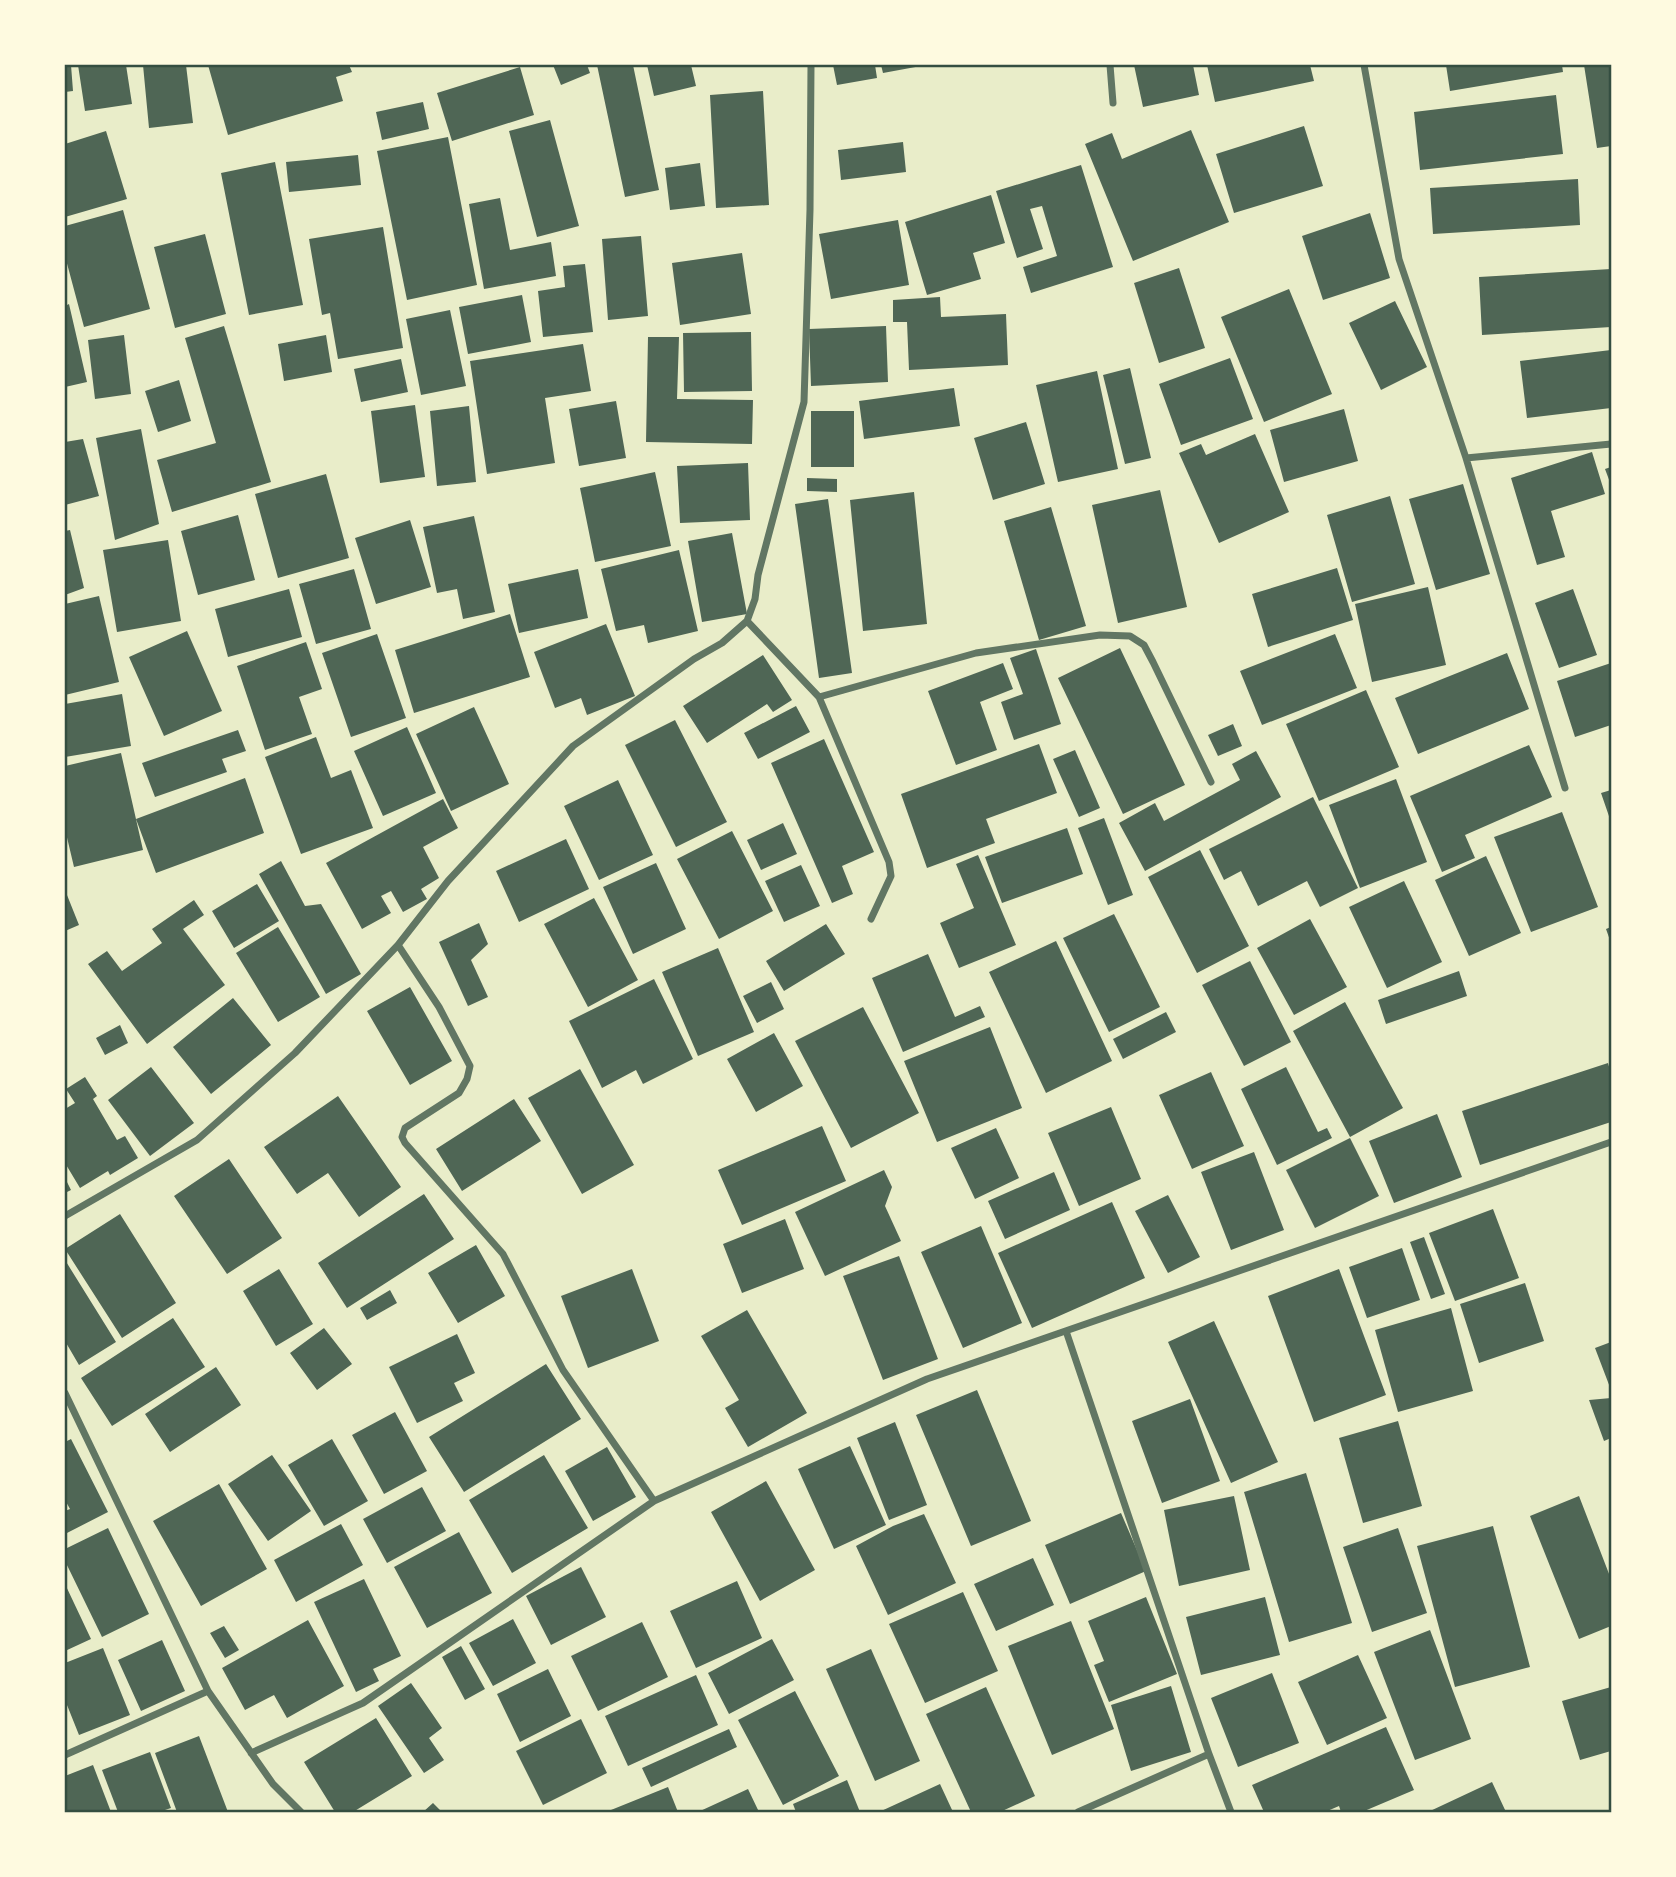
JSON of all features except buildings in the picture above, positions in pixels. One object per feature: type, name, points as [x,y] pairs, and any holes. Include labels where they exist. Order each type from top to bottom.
[{"type":"street","points":[[65,1216],[197,1140],[295,1053],[398,945],[449,880],[573,746],[694,659],[722,643],[747,621],[755,599],[758,575],[804,402],[811,65]]},
{"type":"street","points":[[1110,65],[1113,103]]},
{"type":"street","points":[[1364,65],[1399,259],[1466,458],[1565,788]]},
{"type":"street","points":[[1466,458],[1611,444]]},
{"type":"street","points":[[747,621],[819,697],[889,862],[891,876],[871,919]]},
{"type":"street","points":[[819,697],[976,653],[1100,635],[1130,636],[1144,645],[1211,782]]},
{"type":"street","points":[[398,945],[439,1007],[470,1066],[467,1079],[458,1093],[405,1128],[402,1137],[503,1254],[563,1370],[654,1502]]},
{"type":"street","points":[[251,1753],[363,1703],[654,1502],[928,1379],[1611,1142]]},
{"type":"street","points":[[1066,1331],[1209,1755],[1231,1812]]},
{"type":"street","points":[[65,1393],[208,1691],[273,1784],[300,1812]]},
{"type":"street","points":[[65,1755],[208,1691]]},
{"type":"street","points":[[1078,1812],[1209,1755]]}]
